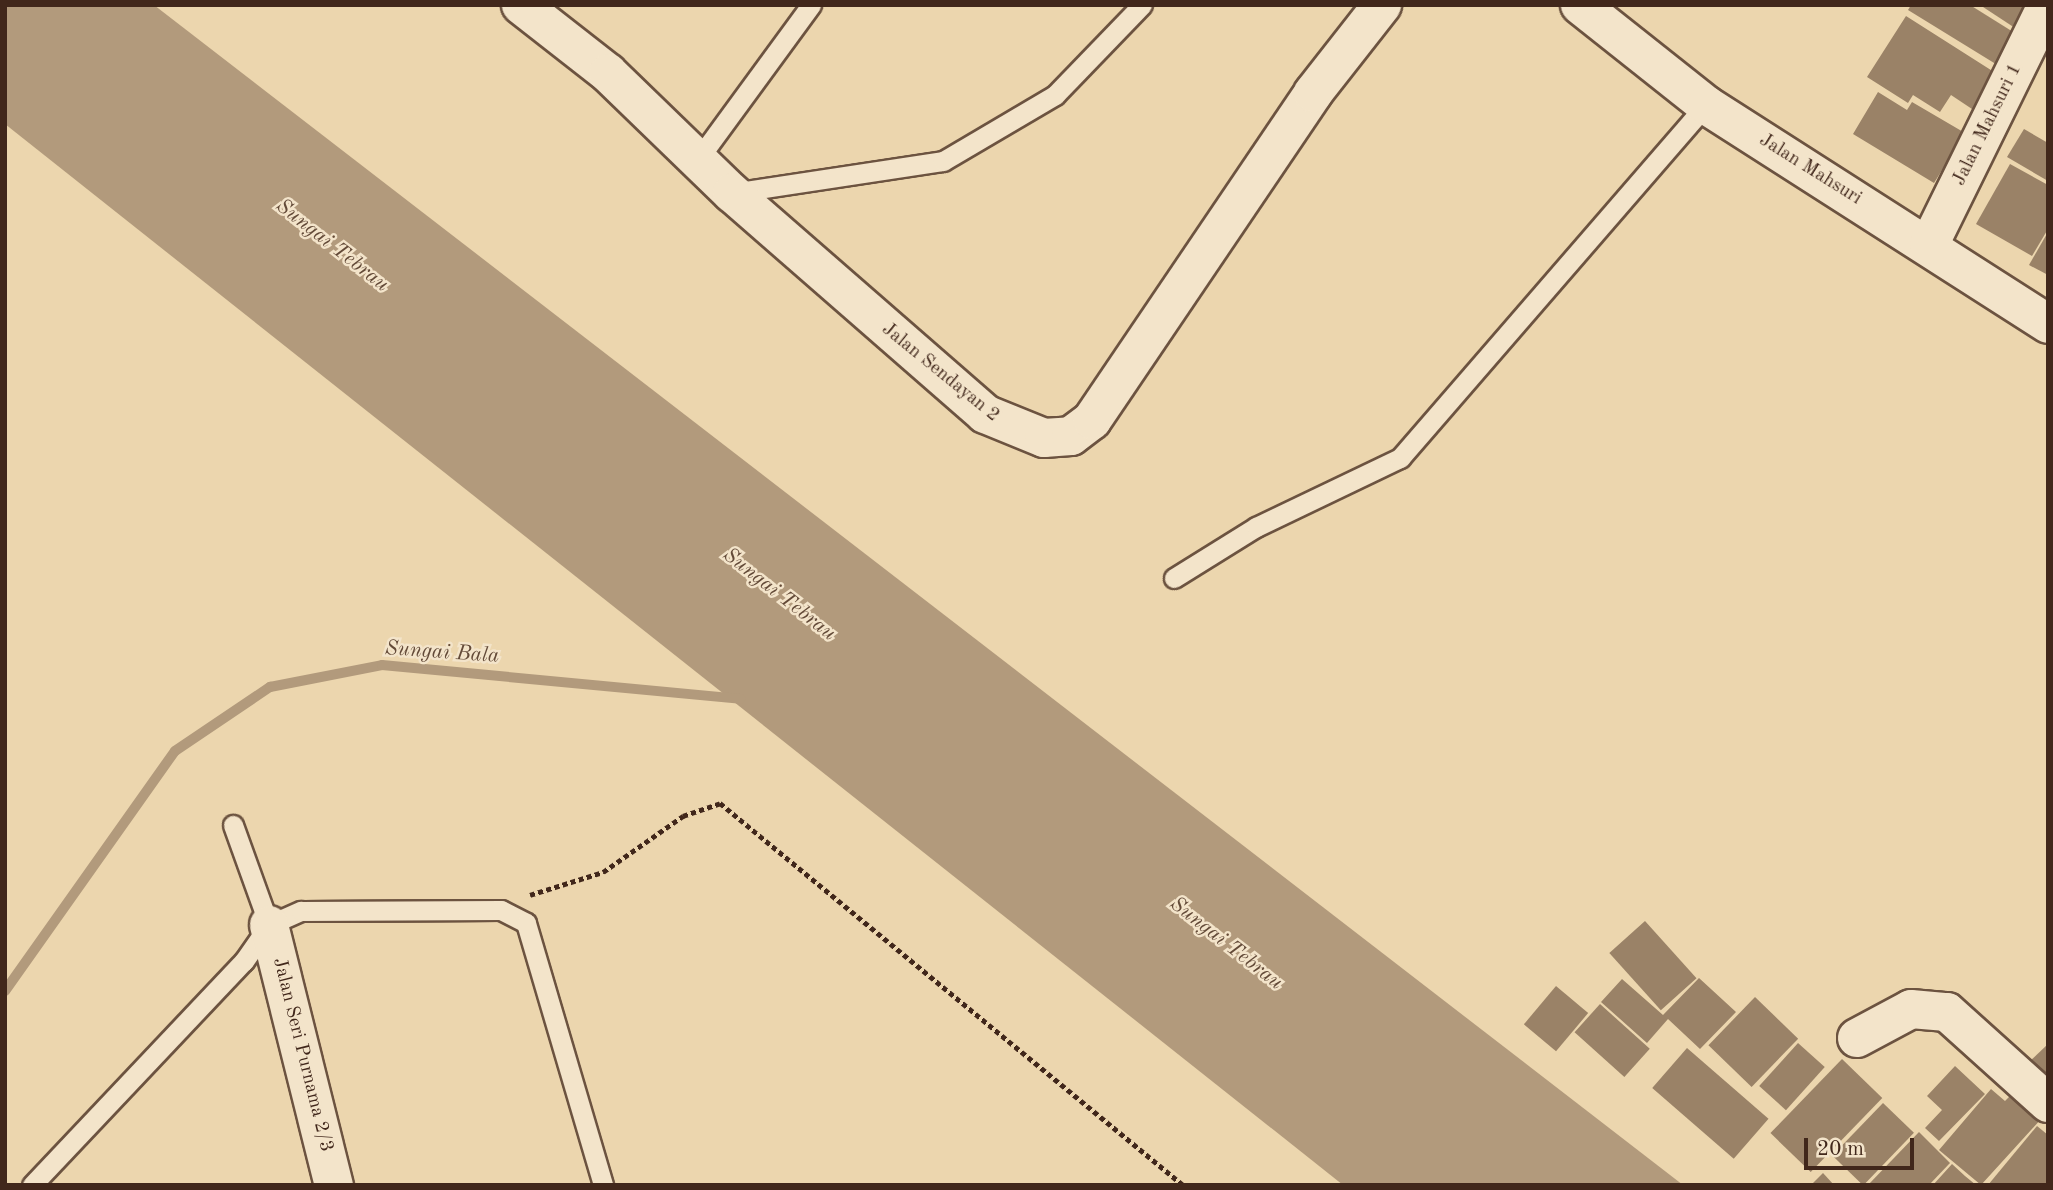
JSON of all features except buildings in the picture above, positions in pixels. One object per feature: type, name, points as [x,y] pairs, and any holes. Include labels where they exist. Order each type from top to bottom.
[{"type":"street","name":"Jalan Sendayan 2","points":[[521,5],[608,73],[699,158],[732,193],[985,415],[1034,436],[1071,436],[1092,420],[1312,93],[1382,5]]},
{"type":"street","name":"Jalan Mahsuri","points":[[1580,5],[1706,105],[1929,245],[2048,324]]},
{"type":"street","name":"Jalan Mahsuri 1","points":[[1929,245],[2047,5]]},
{"type":"street","name":"Jalan Seri Purnama 2/3","points":[[269,925],[334,1185]]},
{"type":"street","points":[[1857,1038],[1912,1009],[1947,1012],[2048,1103]]},
{"type":"lane","points":[[699,158],[811,5]]},
{"type":"lane","points":[[732,193],[943,161],[1055,95],[1142,5]]},
{"type":"lane","points":[[1174,579],[1256,527],[1400,458],[1706,105]]},
{"type":"lane","points":[[233,825],[269,925]]},
{"type":"lane","points":[[32,1185],[244,961],[269,925],[302,911],[501,910],[526,923],[603,1185]]},
{"type":"path","points":[[501,910],[536,891],[603,872],[683,816],[720,803],[1183,1185]]},
{"type":"water","name":"Sungai Tebrau","points":[[5,5],[154,5],[1683,1185],[1343,1185],[5,124]]},
{"type":"waterway","name":"Sungai Bala","points":[[5,991],[175,751],[270,687],[382,665],[740,699]]}]
